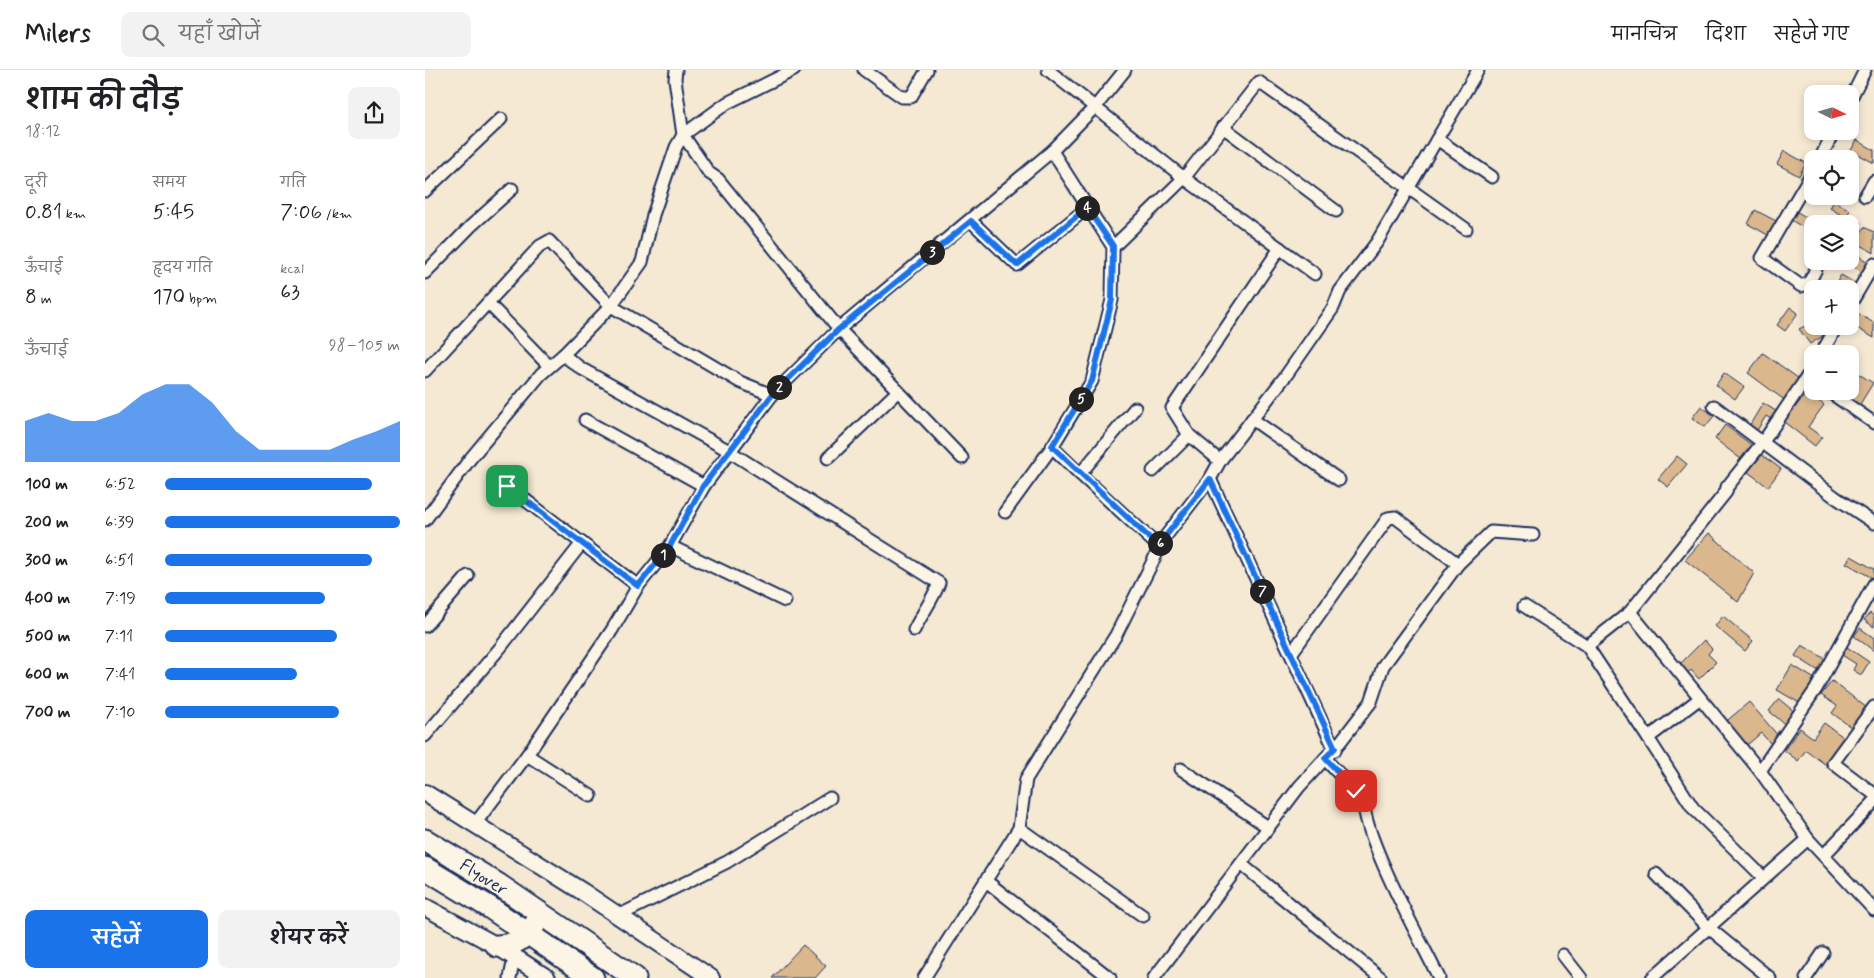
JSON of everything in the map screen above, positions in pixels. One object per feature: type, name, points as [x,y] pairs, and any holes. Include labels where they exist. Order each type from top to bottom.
[{"type":"highway","name":"Flyover","points":[[425,840],[542,915],[635,978]]},
{"type":"highway","name":"Flyover","points":[[425,868],[593,978]]},
{"type":"highway","points":[[505,952],[527,934],[542,915]]},
{"type":"street","points":[[676,70],[675,79],[683,136],[709,173],[717,179],[839,329],[962,458]]},
{"type":"street","points":[[425,520],[470,459],[549,366],[563,355],[611,306],[642,262],[653,215],[676,147],[683,136],[727,103],[794,70]]},
{"type":"street","points":[[864,70],[902,98],[911,97],[927,70]]},
{"type":"street","points":[[1048,70],[1096,106],[1184,178],[1315,274]]},
{"type":"street","points":[[475,824],[527,755],[612,630],[638,586],[670,546],[703,486],[772,395],[839,329],[971,221],[1052,151],[1096,106],[1125,70]]},
{"type":"street","points":[[924,978],[1019,828],[1026,780],[1116,635],[1156,555],[1158,546],[1210,479],[1220,462],[1287,374],[1333,308],[1340,292],[1377,242],[1478,70]]},
{"type":"street","points":[[1858,85],[1865,70]]},
{"type":"street","points":[[1113,246],[1184,178],[1259,82],[1466,229]]},
{"type":"street","points":[[425,191],[501,119]]},
{"type":"street","points":[[1223,127],[1336,210]]},
{"type":"street","points":[[1437,139],[1492,177]]},
{"type":"street","points":[[1005,512],[1052,446],[1092,381],[1112,300],[1113,246],[1052,151]]},
{"type":"street","points":[[1865,196],[1874,181]]},
{"type":"street","points":[[1804,186],[1762,258],[1801,286],[1809,283],[1816,270]]},
{"type":"street","points":[[425,273],[471,226],[512,189]]},
{"type":"street","points":[[971,221],[1017,265],[1087,208]]},
{"type":"street","points":[[427,363],[488,303],[540,246],[549,241],[611,306],[740,382],[772,395]]},
{"type":"street","points":[[1220,462],[1189,435],[1172,408],[1281,248]]},
{"type":"street","points":[[1859,290],[1874,264]]},
{"type":"street","points":[[488,303],[549,366]]},
{"type":"street","points":[[563,355],[582,369],[730,451],[939,583],[935,595],[927,603],[914,630]]},
{"type":"street","points":[[1587,646],[1630,612],[1763,442],[1804,385]]},
{"type":"street","points":[[828,458],[897,392]]},
{"type":"street","points":[[1840,400],[1874,423]]},
{"type":"street","points":[[1714,406],[1835,497],[1874,523]]},
{"type":"street","points":[[1080,474],[1135,408]]},
{"type":"street","points":[[1252,419],[1339,480]]},
{"type":"street","points":[[585,420],[703,486]]},
{"type":"street","points":[[1153,471],[1189,435]]},
{"type":"street","points":[[1052,446],[1158,546]]},
{"type":"street","points":[[1210,479],[1335,749]]},
{"type":"street","points":[[507,486],[638,586]]},
{"type":"street","points":[[1291,654],[1388,518],[1395,517],[1458,564]]},
{"type":"street","points":[[1154,978],[1299,787],[1335,749],[1371,702],[1383,666],[1458,564],[1491,532],[1533,535]]},
{"type":"street","points":[[425,736],[500,648],[582,542]]},
{"type":"street","points":[[670,546],[785,601]]},
{"type":"street","points":[[425,626],[468,576]]},
{"type":"street","points":[[1760,772],[1816,689],[1874,584]]},
{"type":"street","points":[[1524,606],[1587,646],[1693,808],[1764,878]]},
{"type":"street","points":[[1630,612],[1760,772],[1807,839],[1872,903]]},
{"type":"street","points":[[1648,738],[1699,699]]},
{"type":"street","points":[[1874,707],[1833,763],[1874,794]]},
{"type":"street","points":[[527,755],[591,796]]},
{"type":"street","points":[[1325,758],[1364,800],[1363,809],[1374,842],[1439,978]]},
{"type":"street","points":[[1181,769],[1268,827]]},
{"type":"street","points":[[425,793],[618,916],[711,978]]},
{"type":"street","points":[[618,916],[727,862],[830,798]]},
{"type":"street","points":[[1824,855],[1874,802]]},
{"type":"street","points":[[1019,828],[1143,916]]},
{"type":"street","points":[[1652,978],[1807,839]]},
{"type":"street","points":[[1241,864],[1381,978]]},
{"type":"street","points":[[1655,874],[1709,928],[1770,978]]},
{"type":"street","points":[[986,881],[1110,978]]},
{"type":"street","points":[[425,907],[547,978]]},
{"type":"street","points":[[505,952],[510,978]]},
{"type":"street","points":[[1806,978],[1823,953]]},
{"type":"street","points":[[1563,954],[1581,978]]},
{"type":"building","points":[[1857,140],[1874,150],[1874,163],[1859,155],[1859,150],[1851,150]]},
{"type":"building","points":[[1784,151],[1804,162],[1804,167],[1799,176],[1777,164]]},
{"type":"building","points":[[1832,205],[1841,205],[1850,210],[1848,215],[1841,215],[1830,208]]},
{"type":"building","points":[[1755,210],[1776,221],[1768,235],[1748,224]]},
{"type":"building","points":[[1794,210],[1804,216],[1804,228],[1789,219]]},
{"type":"building","points":[[1864,227],[1874,232],[1874,253],[1859,244],[1859,236]]},
{"type":"building","points":[[1859,257],[1872,264],[1866,274],[1859,270]]},
{"type":"building","points":[[1841,275],[1850,280],[1838,280]]},
{"type":"building","points":[[1790,307],[1798,313],[1785,331],[1777,325]]},
{"type":"building","points":[[1859,314],[1874,323],[1874,338],[1859,329]]},
{"type":"building","points":[[1804,326],[1804,335],[1823,336],[1810,344],[1799,329]]},
{"type":"building","points":[[1763,353],[1802,381],[1787,402],[1748,373]]},
{"type":"building","points":[[1724,373],[1744,387],[1735,399],[1716,385]]},
{"type":"building","points":[[1859,374],[1873,383],[1857,409],[1848,400],[1859,400]]},
{"type":"building","points":[[1804,396],[1804,400],[1817,400],[1824,405],[1808,427],[1822,437],[1815,446],[1784,422]]},
{"type":"building","points":[[1763,403],[1779,413],[1774,421],[1766,416],[1756,432],[1748,428]]},
{"type":"building","points":[[1701,406],[1714,416],[1705,427],[1692,418]]},
{"type":"building","points":[[1725,425],[1757,449],[1746,463],[1715,439]]},
{"type":"building","points":[[1762,455],[1781,469],[1768,487],[1748,472]]},
{"type":"building","points":[[1677,456],[1687,464],[1668,487],[1658,479]]},
{"type":"building","points":[[1709,533],[1754,573],[1738,602],[1685,560]]},
{"type":"building","points":[[1851,556],[1874,569],[1874,579],[1846,563]]},
{"type":"building","points":[[1870,613],[1874,616],[1874,627],[1864,620]]},
{"type":"building","points":[[1723,616],[1753,641],[1745,651],[1715,626]]},
{"type":"building","points":[[1860,628],[1874,638],[1874,651],[1854,636]]},
{"type":"building","points":[[1704,640],[1712,649],[1708,654],[1716,662],[1699,679],[1691,670],[1686,675],[1678,666]]},
{"type":"building","points":[[1802,645],[1829,661],[1822,673],[1795,656]]},
{"type":"building","points":[[1847,647],[1869,662],[1861,675],[1853,670],[1856,664],[1842,655]]},
{"type":"building","points":[[1792,665],[1818,681],[1803,705],[1777,690]]},
{"type":"building","points":[[1832,681],[1867,708],[1852,728],[1832,713],[1837,706],[1821,695]]},
{"type":"building","points":[[1779,699],[1797,714],[1787,726],[1769,711]]},
{"type":"building","points":[[1749,702],[1780,738],[1772,745],[1761,733],[1747,745],[1732,727],[1727,731],[1722,725]]},
{"type":"building","points":[[1824,723],[1846,739],[1826,765],[1806,750],[1798,761],[1784,750],[1800,728],[1813,738]]},
{"type":"building","points":[[803,945],[826,966],[815,978],[772,978]]},
{"type":"route","points":[[507,486],[638,586],[670,546],[703,486],[772,395],[839,329],[971,221],[1017,265],[1032,255],[1087,208],[1113,246],[1112,300],[1092,381],[1052,446],[1158,546],[1210,479],[1335,748],[1325,758],[1356,791]]}]
